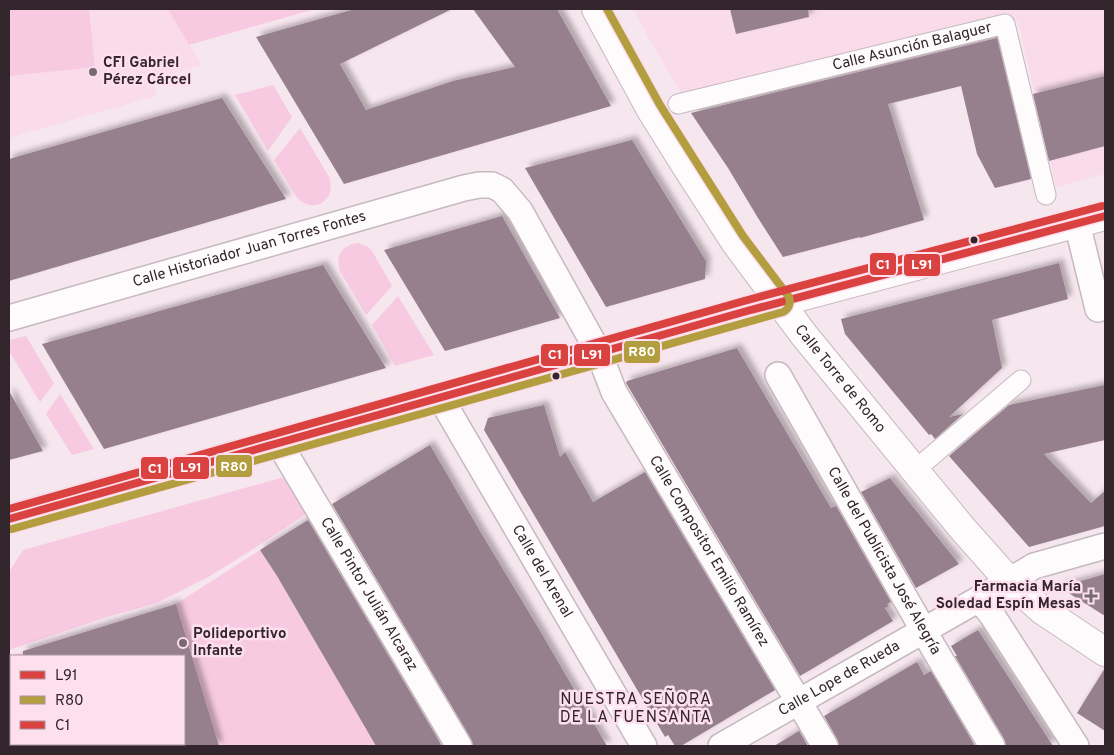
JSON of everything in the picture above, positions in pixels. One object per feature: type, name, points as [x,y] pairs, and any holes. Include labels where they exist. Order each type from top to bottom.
[{"type":"main road","name":"Calle Torre de Romo","points":[[596,9],[656,118],[736,242],[804,335],[1008,581],[1042,610],[1105,652]]},
{"type":"main road","points":[[9,519],[780,302],[1105,216]]},
{"type":"street","name":"Calle Asunción Balaguer","points":[[678,104],[1005,24],[1046,195]]},
{"type":"street","name":"Calle Historiador Juan Torres Fontes","points":[[9,318],[464,188],[492,185]]},
{"type":"street","name":"Calle Compositor Emilio Ramírez","points":[[492,185],[502,190],[520,211],[598,353],[614,392],[825,746]]},
{"type":"street","points":[[1077,223],[1098,308]]},
{"type":"street","name":"Calle del Publicista José Alegría","points":[[778,375],[992,746]]},
{"type":"street","points":[[915,470],[1021,380]]},
{"type":"street","name":"Calle del Arenal","points":[[440,397],[644,746]]},
{"type":"street","name":"Calle Pintor Julián Alcaraz","points":[[279,443],[459,746]]},
{"type":"street","name":"Calle Lope de Rueda","points":[[721,746],[980,599],[1034,566],[1105,546]]},
{"type":"street","points":[[980,599],[1076,746]]},
{"type":"shaded area","name":"CFI Gabriel Pérez Cárcel","points":[[9,9],[168,9],[202,65],[154,78],[156,96],[9,138]]},
{"type":"shaded area","points":[[9,9],[89,9],[95,67],[9,76]]},
{"type":"shaded area","points":[[168,9],[315,9],[189,45]]},
{"type":"shaded area","points":[[633,9],[1105,9],[1105,174],[1056,187],[1018,21],[686,102]]},
{"type":"shaded area","points":[[273,85],[292,117],[268,151],[235,95]]},
{"type":"shaded area","points":[[300,128],[329,177],[331,185],[327,198],[317,205],[304,203],[297,198],[274,160]]},
{"type":"shaded area","points":[[358,243],[372,251],[392,286],[366,315],[340,271],[338,260],[341,252],[347,246]]},
{"type":"shaded area","points":[[398,296],[434,355],[395,366],[372,325]]},
{"type":"shaded area","points":[[26,336],[54,383],[40,402],[9,351],[9,340]]},
{"type":"shaded area","points":[[60,394],[94,449],[72,455],[46,414]]},
{"type":"shaded area","points":[[284,477],[309,512],[258,546],[210,576],[157,603],[107,617],[9,650],[9,572],[23,550]]},
{"type":"shaded area","name":"Polideportivo Infante","points":[[260,550],[376,746],[9,746],[10,656],[10,745],[185,745],[185,655],[12,655],[176,604]]},
{"type":"building","points":[[355,9],[452,9],[340,64],[366,110],[453,81],[515,67],[473,9],[557,9],[611,106],[344,184],[256,37]]},
{"type":"building","points":[[730,9],[808,9],[809,17],[736,34]]},
{"type":"building","points":[[997,38],[1031,179],[995,188],[977,154],[961,86],[888,104],[924,220],[783,257],[728,168],[691,113]]},
{"type":"building","points":[[1105,76],[1105,146],[1049,161],[1033,94]]},
{"type":"building","points":[[222,98],[286,199],[9,281],[9,159]]},
{"type":"building","points":[[632,140],[706,261],[705,279],[606,307],[525,168]]},
{"type":"building","points":[[502,216],[560,318],[445,351],[384,250]]},
{"type":"building","points":[[1059,263],[1068,299],[992,320],[1002,368],[949,417],[963,414],[935,439],[931,434],[929,435],[845,334],[841,319]]},
{"type":"building","points":[[323,265],[386,368],[104,449],[42,344]]},
{"type":"building","points":[[737,348],[831,508],[836,506],[891,602],[885,608],[893,621],[800,676],[626,383],[627,381]]},
{"type":"building","points":[[1105,385],[1105,440],[1044,454],[1091,503],[1105,491],[1105,526],[1029,547],[949,456],[1009,405]]},
{"type":"building","points":[[9,391],[43,451],[9,460]]},
{"type":"building","points":[[544,405],[560,457],[565,452],[593,502],[645,472],[775,690],[681,746],[675,746],[668,735],[665,737],[484,430],[488,418]]},
{"type":"building","points":[[430,445],[607,746],[473,746],[471,739],[332,504]]},
{"type":"building","points":[[890,478],[959,564],[916,588],[861,492]]},
{"type":"building","points":[[308,520],[442,746],[376,746],[260,550]]},
{"type":"building","points":[[1105,574],[1105,616],[1059,587],[1088,579]]},
{"type":"building","points":[[176,604],[219,746],[184,746],[185,655],[23,655],[23,651]]},
{"type":"building","points":[[978,630],[1053,746],[1006,746],[1004,739],[951,646]]},
{"type":"building","points":[[917,662],[924,675],[931,671],[975,746],[839,746],[824,716]]},
{"type":"building","points":[[1105,668],[1105,731],[1077,713]]},
{"type":"building","points":[[799,731],[808,746],[774,746]]},
{"type":"transit line","name":"R80","points":[[12,529],[785,311],[789,306],[789,297],[743,236],[660,105],[607,9]]},
{"type":"transit line","name":"C1","points":[[9,509],[744,301],[1102,206]]},
{"type":"transit line","name":"L91","points":[[9,519],[747,311],[1105,216]]},
{"type":"place","name":"CFI Gabriel Pérez Cárcel","points":[[93,72]]},
{"type":"place","name":"Farmacia María Soledad Espín Mesas","points":[[1091,596]]},
{"type":"place","name":"Polideportivo Infante","points":[[183,643]]},
{"type":"district","name":"NUESTRA SEÑORA DE LA FUENSANTA","points":[[636,709]]}]
